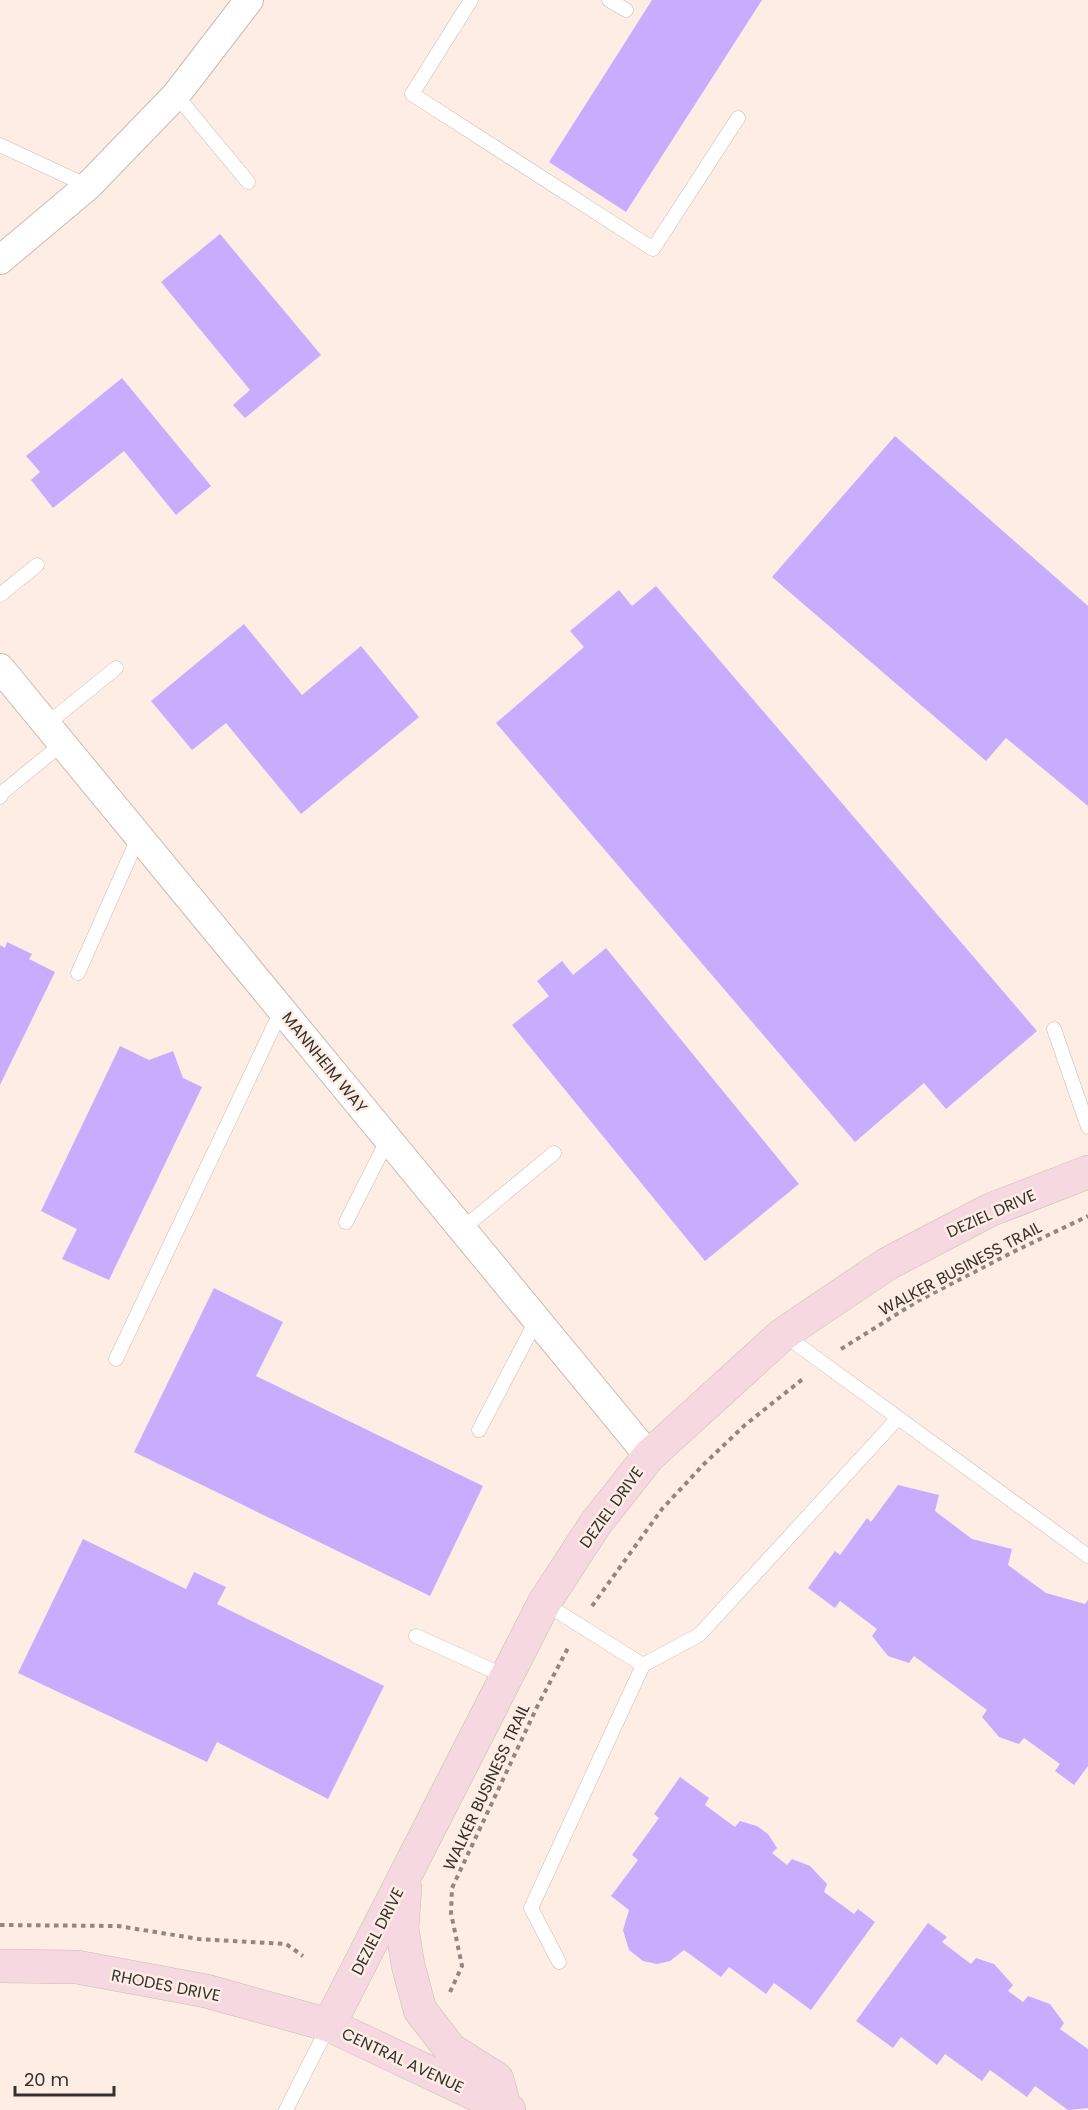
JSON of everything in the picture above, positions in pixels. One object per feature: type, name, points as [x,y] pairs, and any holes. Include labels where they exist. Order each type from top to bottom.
[{"type":"street","points":[[0,260],[88,186],[176,95],[243,2]]},
{"type":"street","name":"MANNHEIM WAY","points":[[0,668],[649,1456]]},
{"type":"street","name":"DEZIEL DRIVE","points":[[329,2025],[544,1603],[596,1523],[649,1456],[783,1334],[887,1264],[990,1210],[1088,1172]]},
{"type":"street","points":[[406,1874],[402,1928],[408,1965],[420,2010],[451,2050],[497,2079],[507,2109]]},
{"type":"street","name":"RHODES DRIVE","points":[[0,1966],[77,1967],[207,1991],[329,2025]]},
{"type":"street","name":"CENTRAL AVENUE","points":[[329,2025],[507,2109]]},
{"type":"lane","points":[[471,0],[412,94],[653,249],[738,118]]},
{"type":"lane","points":[[609,0],[626,10]]},
{"type":"lane","points":[[176,95],[248,182]]},
{"type":"lane","points":[[0,145],[88,186]]},
{"type":"lane","points":[[0,595],[37,565]]},
{"type":"lane","points":[[0,797],[54,734],[116,668]]},
{"type":"lane","points":[[78,973],[138,836]]},
{"type":"lane","points":[[116,1359],[282,1009]]},
{"type":"lane","points":[[1054,1029],[1088,1127]]},
{"type":"lane","points":[[346,1222],[388,1139]]},
{"type":"lane","points":[[462,1229],[554,1153]]},
{"type":"lane","points":[[479,1430],[537,1319]]},
{"type":"lane","points":[[783,1334],[1088,1556]]},
{"type":"lane","points":[[559,1962],[531,1908],[643,1665],[699,1635],[898,1418]]},
{"type":"lane","points":[[544,1603],[643,1665]]},
{"type":"lane","points":[[416,1636],[507,1677]]},
{"type":"lane","points":[[286,2110],[329,2025]]},
{"type":"path","name":"WALKER BUSINESS TRAIL","points":[[849,1343],[918,1301],[1086,1216]]},
{"type":"path","points":[[597,1596],[662,1509],[704,1464],[745,1425],[800,1381]]},
{"type":"path","name":"WALKER BUSINESS TRAIL","points":[[443,1998],[451,1992],[462,1966],[452,1913],[452,1887],[537,1707],[568,1647]]},
{"type":"path","points":[[0,1925],[117,1926],[199,1939],[286,1944],[303,1956]]},
{"type":"building","points":[[652,0],[762,0],[626,212],[549,162]]},
{"type":"building","points":[[220,234],[321,355],[245,418],[233,405],[250,390],[161,282]]},
{"type":"building","points":[[122,378],[211,486],[176,515],[124,451],[53,508],[31,480],[40,472],[26,456]]},
{"type":"building","points":[[895,436],[1088,606],[1088,806],[1006,738],[986,761],[772,577]]},
{"type":"building","points":[[656,586],[1037,1031],[946,1109],[924,1083],[855,1142],[496,723],[584,647],[570,631],[619,590],[632,606]]},
{"type":"building","points":[[244,624],[302,695],[361,646],[419,717],[301,814],[226,723],[192,750],[151,701]]},
{"type":"building","points":[[7,942],[32,954],[29,959],[55,972],[0,1085],[0,945],[5,948]]},
{"type":"building","points":[[606,948],[799,1184],[705,1261],[512,1025],[549,996],[537,981],[562,961],[573,975]]},
{"type":"building","points":[[120,1046],[149,1060],[173,1051],[183,1078],[202,1087],[109,1280],[62,1259],[77,1229],[41,1211]]},
{"type":"building","points":[[214,1288],[283,1322],[256,1376],[483,1486],[430,1596],[134,1452]]},
{"type":"building","points":[[898,1485],[939,1495],[935,1511],[972,1539],[1012,1549],[1008,1565],[1046,1593],[1085,1604],[1088,1600],[1088,1766],[1074,1785],[1055,1771],[1060,1764],[1024,1738],[1019,1744],[999,1737],[982,1717],[987,1710],[914,1656],[909,1663],[888,1656],[872,1636],[877,1629],[840,1601],[835,1608],[808,1588],[835,1551],[840,1555],[867,1518],[871,1522]]},
{"type":"building","points":[[83,1539],[186,1589],[194,1572],[226,1587],[217,1604],[384,1686],[328,1799],[217,1742],[207,1762],[18,1673]]},
{"type":"building","points":[[680,1777],[709,1798],[705,1805],[735,1827],[740,1821],[757,1826],[768,1834],[777,1848],[772,1853],[787,1865],[792,1859],[810,1866],[827,1884],[824,1892],[854,1914],[858,1909],[875,1922],[811,2010],[774,1983],[766,1994],[729,1967],[721,1977],[684,1950],[670,1961],[657,1964],[643,1961],[629,1950],[623,1930],[629,1910],[611,1896],[638,1860],[632,1855],[659,1818],[654,1814]]},
{"type":"building","points":[[928,1923],[947,1937],[942,1942],[971,1964],[976,1958],[994,1964],[1013,1985],[1008,1991],[1023,2002],[1028,1996],[1050,2004],[1064,2023],[1060,2029],[1088,2049],[1088,2108],[1068,2110],[1035,2086],[1027,2097],[990,2070],[982,2081],[945,2054],[937,2065],[901,2037],[893,2048],[856,2021]]}]
